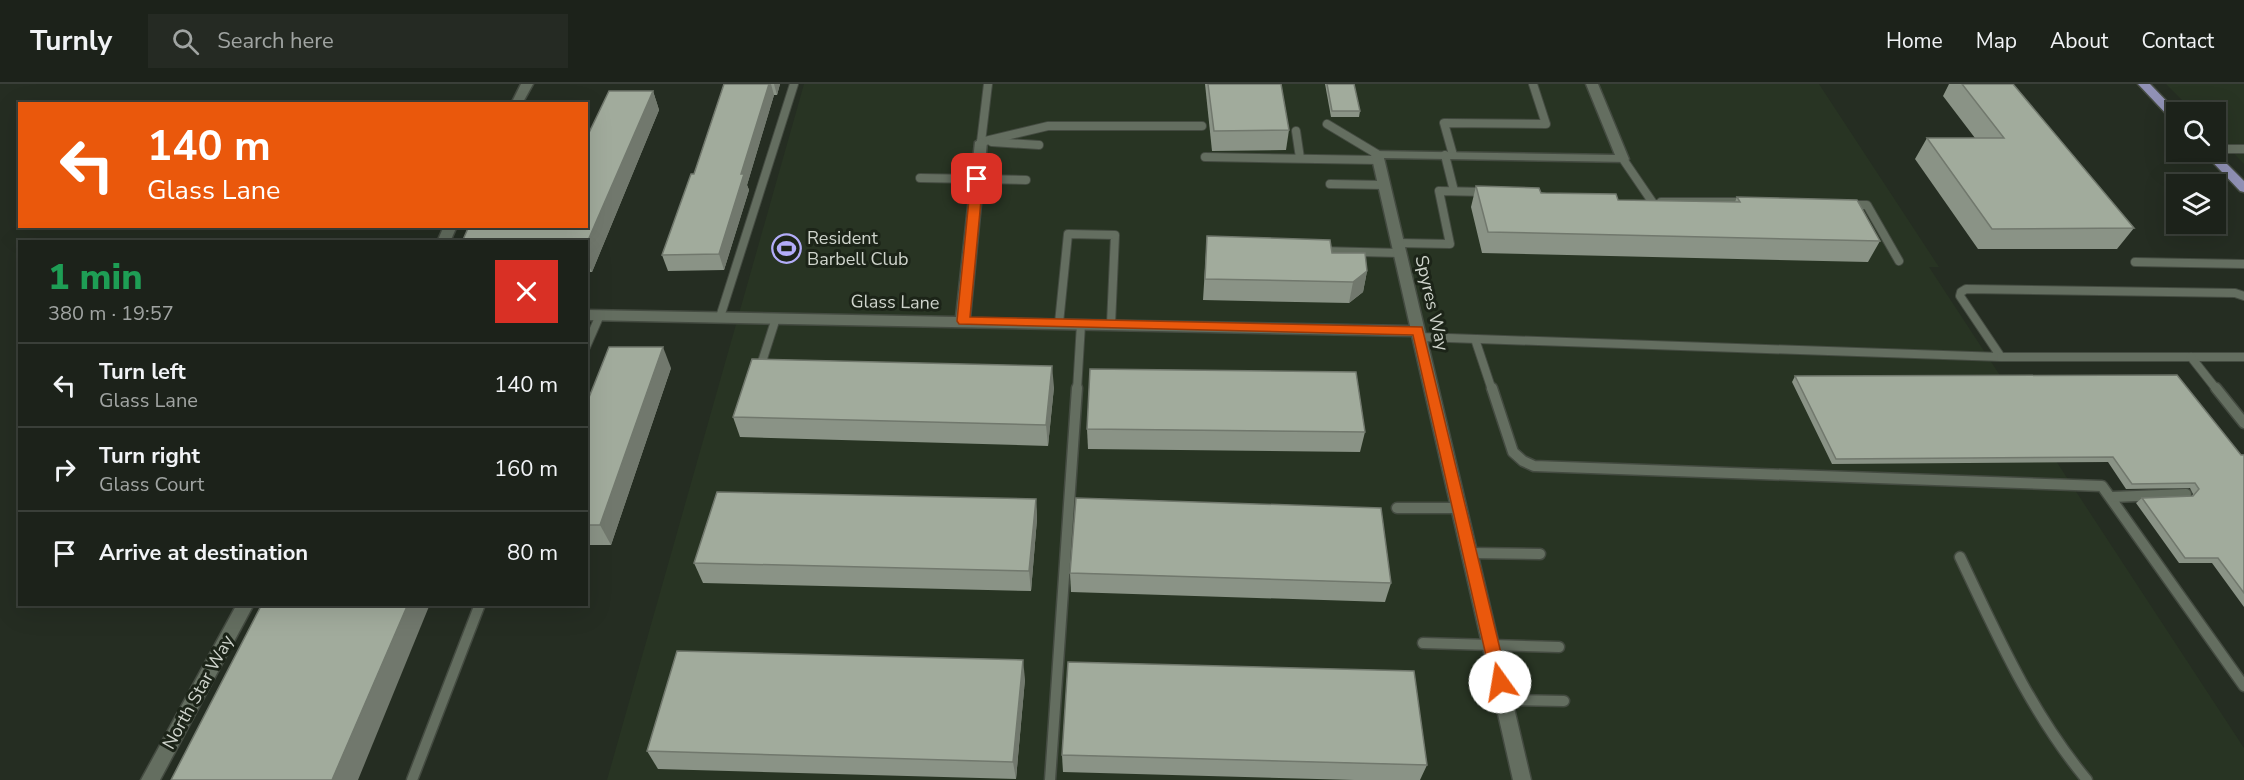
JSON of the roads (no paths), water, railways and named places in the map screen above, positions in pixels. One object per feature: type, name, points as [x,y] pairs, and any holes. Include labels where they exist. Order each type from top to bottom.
[{"type":"main road","points":[[2144,84],[2166,107]]},
{"type":"main road","points":[[2218,162],[2244,188]]},
{"type":"street","points":[[517,102],[527,84]]},
{"type":"street","points":[[1378,157],[1449,155],[1623,159],[1592,84]]},
{"type":"street","points":[[963,321],[981,141]]},
{"type":"street","name":"Spyres Way","points":[[1378,157],[1522,780]]},
{"type":"street","name":"Glass Lane","points":[[593,315],[1111,324],[1419,334]]},
{"type":"street","name":"North Star Way","points":[[150,780],[245,606]]},
{"type":"lane","points":[[720,317],[794,84]]},
{"type":"lane","points":[[981,141],[988,84]]},
{"type":"lane","points":[[1454,191],[1444,123],[1546,124],[1533,84]]},
{"type":"lane","points":[[1327,124],[1378,157]]},
{"type":"lane","points":[[981,141],[1048,126],[1202,126]]},
{"type":"lane","points":[[1296,131],[1300,158]]},
{"type":"lane","points":[[981,141],[1039,145]]},
{"type":"lane","points":[[2226,149],[2244,149]]},
{"type":"lane","points":[[1205,157],[1378,157]]},
{"type":"lane","points":[[1623,159],[1649,203],[1680,200],[1750,202]]},
{"type":"lane","points":[[920,178],[1026,180]]},
{"type":"lane","points":[[1330,184],[1384,185]]},
{"type":"lane","points":[[1310,251],[1450,244],[1439,191],[1499,192]]},
{"type":"lane","points":[[1844,205],[1867,205],[1899,261]]},
{"type":"lane","points":[[1059,323],[1068,234],[1115,235],[1111,324]]},
{"type":"lane","points":[[2135,262],[2244,264]]},
{"type":"lane","points":[[2001,357],[1960,296],[1961,292],[1966,290],[2235,293],[2244,296]]},
{"type":"lane","points":[[588,337],[593,315]]},
{"type":"lane","points":[[760,368],[776,318]]},
{"type":"lane","points":[[1050,780],[1081,324]]},
{"type":"lane","points":[[1419,334],[1475,339],[2001,357],[2244,357]]},
{"type":"lane","points":[[1475,339],[1513,452],[1523,461],[1534,466],[2102,486],[2112,496],[2244,687]]},
{"type":"lane","points":[[2191,357],[2244,423]]},
{"type":"lane","points":[[2112,496],[2186,494]]},
{"type":"lane","points":[[1397,508],[1459,508]]},
{"type":"lane","points":[[1470,553],[1540,555]]},
{"type":"lane","points":[[1960,557],[2022,684],[2068,759],[2087,780]]},
{"type":"lane","points":[[412,780],[479,606]]},
{"type":"lane","points":[[1423,643],[1559,647]]},
{"type":"lane","points":[[1504,700],[1564,701]]},
{"type":"place","name":"Resident Barbell Club","points":[[786,248]]}]
